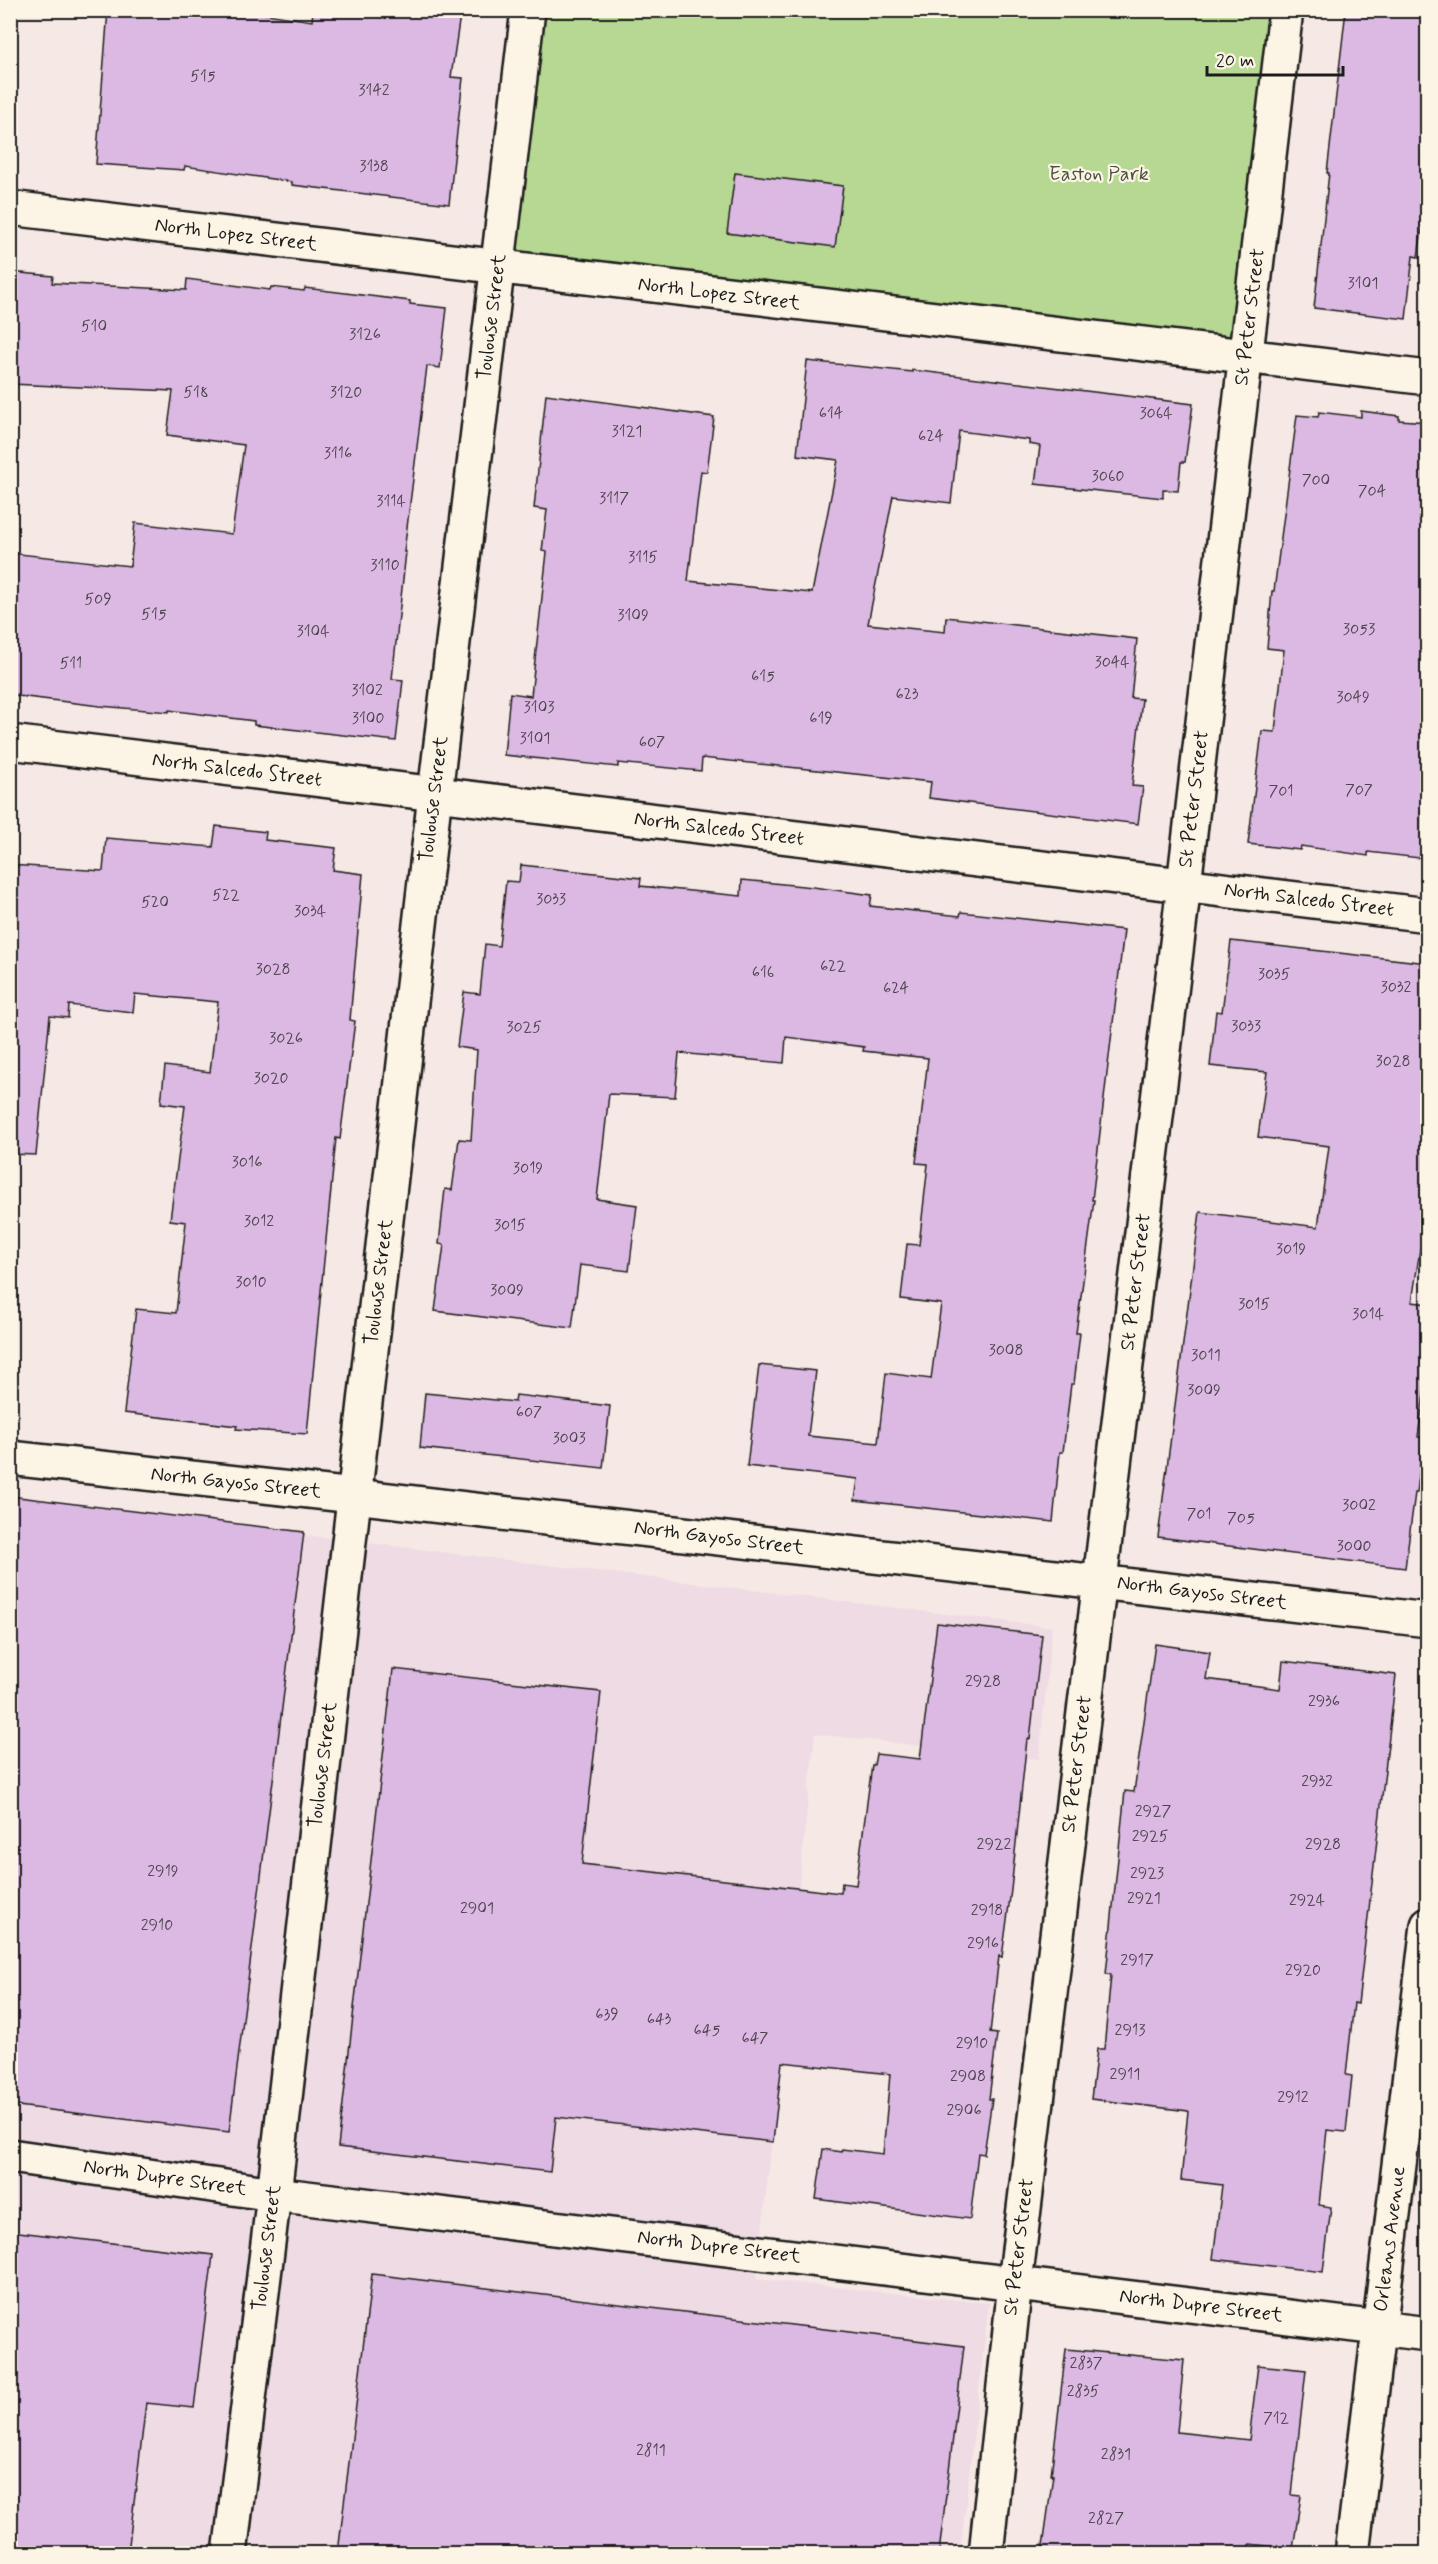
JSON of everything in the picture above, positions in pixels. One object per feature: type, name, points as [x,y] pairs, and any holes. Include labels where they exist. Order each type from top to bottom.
[{"type":"street","name":"Toulouse Street","points":[[230,2553],[274,2194],[528,10]]},
{"type":"street","name":"St Peter Street","points":[[986,2553],[1015,2283],[1184,885],[1286,10]]},
{"type":"street","name":"North Lopez Street","points":[[10,208],[1428,378]]},
{"type":"street","name":"North Salcedo Street","points":[[10,742],[1428,915]]},
{"type":"street","name":"North Gayoso Street","points":[[10,1458],[1428,1620]]},
{"type":"street","name":"Orleans Avenue","points":[[1352,2553],[1428,1925]]},
{"type":"street","name":"North Dupre Street","points":[[10,2156],[274,2194],[1428,2334]]},
{"type":"shaded area","points":[[11,1499],[1052,1627],[1039,1759],[815,1734],[757,2279],[989,2303],[960,2553],[11,2554]]},
{"type":"green space","name":"Easton Park","points":[[528,11],[1286,11],[1245,357],[498,268]]},
{"type":"building","points":[[108,10],[241,10],[312,21],[313,10],[430,10],[460,15],[451,77],[463,78],[449,204],[292,185],[292,182],[185,166],[184,170],[96,164]]},
{"type":"building","points":[[1346,10],[1428,10],[1428,186],[1418,257],[1413,256],[1406,319],[1314,308]]},
{"type":"building","points":[[735,173],[843,186],[835,247],[727,233]]},
{"type":"building","points":[[10,272],[53,276],[52,283],[186,290],[187,279],[270,290],[271,287],[304,291],[305,288],[447,308],[440,368],[427,366],[404,552],[406,552],[392,679],[403,680],[396,741],[254,725],[254,721],[169,710],[169,712],[100,706],[10,695],[10,553],[130,566],[135,523],[232,534],[244,445],[167,435],[173,391],[10,384]]},
{"type":"building","points":[[807,361],[912,372],[912,370],[1193,404],[1185,462],[1181,462],[1178,491],[1163,490],[1163,498],[1035,484],[1040,446],[1029,444],[1029,440],[959,431],[951,503],[893,496],[868,624],[945,632],[946,617],[1137,639],[1131,698],[1142,699],[1132,786],[1143,787],[1138,824],[929,798],[931,782],[702,758],[701,771],[618,763],[618,767],[504,755],[510,693],[531,696],[547,552],[542,551],[547,510],[534,508],[546,394],[714,417],[707,472],[701,471],[688,581],[812,593],[838,460],[797,455]]},
{"type":"building","points":[[1361,411],[1399,416],[1399,420],[1428,422],[1428,859],[1368,852],[1368,856],[1301,846],[1300,850],[1248,844],[1262,731],[1275,732],[1284,650],[1267,648],[1272,591],[1274,591],[1297,415],[1318,417],[1319,412],[1361,417]]},
{"type":"building","points":[[216,826],[266,832],[265,840],[336,848],[333,870],[363,874],[350,1020],[355,1021],[340,1139],[336,1138],[307,1434],[236,1429],[237,1426],[124,1413],[136,1309],[176,1313],[186,1222],[170,1220],[185,1106],[161,1103],[165,1066],[210,1072],[218,1002],[135,994],[133,1012],[69,1005],[68,1018],[50,1016],[36,1155],[10,1154],[10,865],[103,871],[106,838],[213,847]]},
{"type":"building","points":[[521,865],[641,878],[640,886],[741,896],[742,880],[813,887],[872,895],[870,906],[960,916],[961,912],[1124,930],[1092,1200],[1094,1200],[1076,1333],[1080,1333],[1074,1384],[1071,1384],[1063,1452],[1060,1452],[1053,1522],[855,1500],[858,1479],[747,1466],[759,1365],[816,1371],[808,1436],[878,1443],[886,1373],[931,1379],[941,1304],[901,1299],[907,1244],[919,1245],[928,1164],[916,1163],[928,1058],[863,1051],[864,1047],[786,1037],[784,1063],[679,1053],[675,1097],[609,1094],[597,1199],[637,1205],[629,1271],[580,1265],[572,1328],[435,1311],[444,1245],[439,1244],[445,1189],[452,1190],[459,1139],[471,1140],[477,1050],[457,1047],[464,992],[480,994],[485,944],[499,946],[506,881],[519,882]]},
{"type":"building","points":[[1231,941],[1428,963],[1428,1197],[1412,1302],[1428,1304],[1428,1365],[1418,1437],[1423,1438],[1417,1493],[1415,1493],[1405,1568],[1158,1537],[1200,1212],[1318,1227],[1329,1146],[1258,1137],[1267,1072],[1210,1066],[1216,1011],[1222,1012]]},
{"type":"building","points":[[425,1393],[515,1402],[516,1395],[610,1406],[603,1468],[420,1448]]},
{"type":"building","points":[[10,1496],[304,1532],[229,2132],[10,2105]]},
{"type":"building","points":[[937,1623],[1042,1635],[1030,1739],[1027,1739],[1011,1890],[1002,1957],[999,1956],[990,2033],[997,2034],[989,2099],[992,2099],[984,2154],[978,2153],[970,2219],[816,2199],[823,2149],[883,2154],[890,2074],[782,2062],[773,2142],[556,2117],[550,2172],[338,2147],[393,1669],[601,1692],[582,1864],[841,1893],[842,1883],[856,1885],[872,1765],[874,1765],[876,1754],[920,1759]]},
{"type":"building","points":[[1155,1644],[1210,1652],[1206,1679],[1280,1689],[1283,1661],[1396,1675],[1358,2004],[1354,2003],[1346,2075],[1352,2076],[1346,2132],[1327,2130],[1319,2205],[1331,2207],[1323,2272],[1213,2259],[1222,2185],[1181,2180],[1188,2111],[1091,2099],[1097,2049],[1104,2049],[1111,1975],[1106,1974],[1125,1791],[1134,1792]]},
{"type":"building","points":[[10,2231],[213,2255],[194,2408],[146,2403],[128,2553],[10,2553]]},
{"type":"building","points":[[372,2274],[964,2346],[939,2553],[338,2553]]},
{"type":"building","points":[[1066,2349],[1184,2360],[1177,2432],[1249,2440],[1258,2365],[1306,2370],[1292,2495],[1301,2496],[1293,2549],[1250,2544],[1249,2553],[1042,2553],[1053,2475],[1051,2475]]}]
